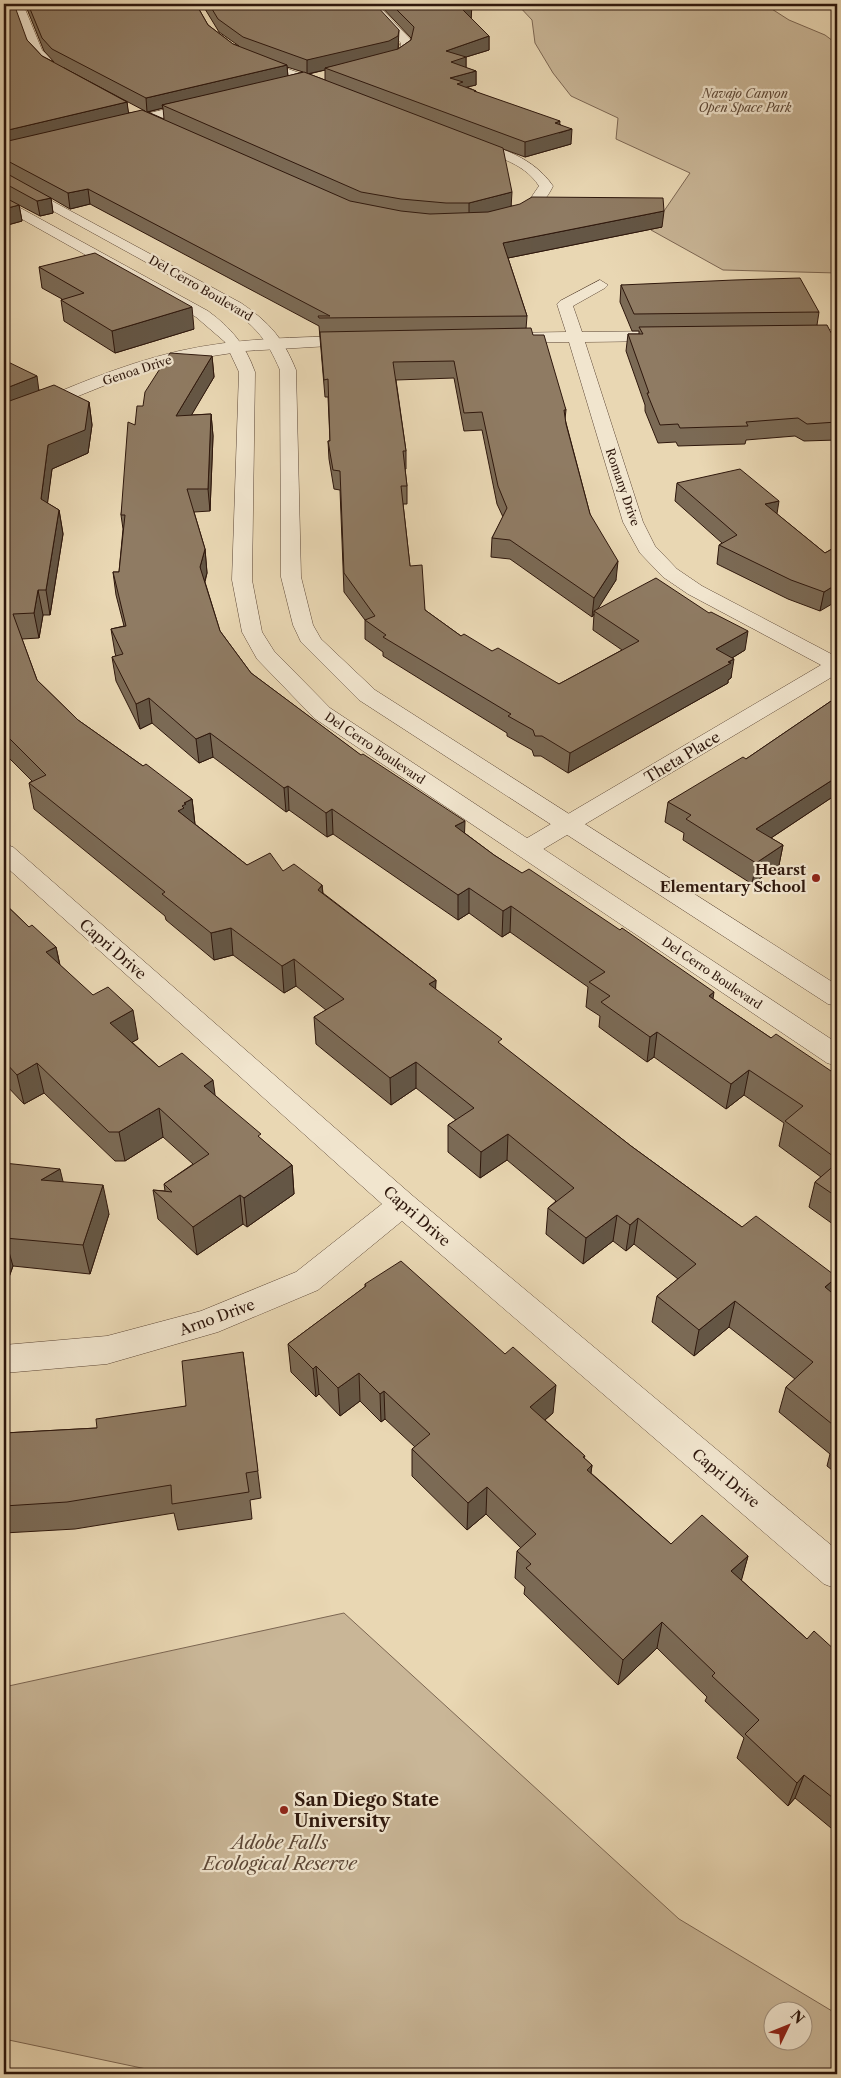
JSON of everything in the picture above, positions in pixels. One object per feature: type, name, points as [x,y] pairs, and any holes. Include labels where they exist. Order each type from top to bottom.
[{"type":"street","points":[[18,4],[36,54],[49,66],[74,79]]},
{"type":"street","points":[[365,66],[394,59],[405,51],[407,42],[372,4]]},
{"type":"street","points":[[239,54],[343,94]]},
{"type":"street","points":[[288,84],[327,75]]},
{"type":"street","points":[[107,127],[212,102]]},
{"type":"street","points":[[132,111],[161,125]]},
{"type":"street","points":[[460,139],[522,163],[540,175],[546,186],[542,198],[533,205],[499,219]]},
{"type":"street","name":"Del Cerro Boulevard","points":[[4,179],[236,306],[265,327],[277,343],[288,370],[291,577],[303,625],[312,642],[366,695],[837,997]]},
{"type":"street","name":"Del Cerro Boulevard","points":[[4,203],[202,314],[228,333],[238,347],[247,372],[242,580],[252,632],[265,654],[322,713],[837,1056]]},
{"type":"street","name":"Romany Drive","points":[[600,285],[565,304],[633,522],[647,549],[670,573],[694,590],[837,665]]},
{"type":"street","points":[[778,335],[837,335]]},
{"type":"street","points":[[494,338],[678,336]]},
{"type":"street","name":"Genoa Drive","points":[[4,421],[108,379],[168,359],[238,347],[277,343],[375,341]]},
{"type":"street","name":"Theta Place","points":[[526,849],[837,665]]},
{"type":"street","name":"Capri Drive","points":[[4,852],[402,1204],[837,1572]]},
{"type":"street","name":"Arno Drive","points":[[4,1359],[107,1350],[207,1323],[307,1281],[402,1204]]},
{"type":"green space","name":"Navajo Canyon Open Space Park","points":[[517,4],[764,4],[789,20],[825,35],[837,44],[837,273],[723,270],[651,230],[690,173],[616,139],[618,118],[571,96],[553,73],[535,43],[532,20]]},
{"type":"green space","name":"Adobe Falls Ecological Reserve","points":[[344,1613],[679,1919],[814,2000],[764,2000],[764,2050],[814,2050],[814,2000],[837,2014],[837,2074],[170,2074],[4,2039],[4,1687]]},
{"type":"building","points":[[4,4],[14,4],[27,40],[42,56],[127,102],[4,131]]},
{"type":"building","points":[[28,4],[196,4],[208,25],[233,44],[287,65],[146,98],[52,49],[42,38]]},
{"type":"building","points":[[209,4],[375,4],[399,30],[398,36],[389,41],[307,60],[243,37],[218,19]]},
{"type":"building","points":[[391,4],[467,4],[471,8],[462,9],[489,36],[446,51],[466,57],[451,62],[476,71],[450,78],[463,82],[457,84],[560,121],[555,123],[572,129],[525,142],[325,68],[398,49],[411,40],[414,27]]},
{"type":"building","points":[[304,72],[503,148],[512,192],[469,203],[446,203],[401,199],[361,192],[162,105]]},
{"type":"building","points":[[142,110],[350,201],[401,211],[430,214],[488,212],[520,204],[532,197],[663,198],[664,211],[503,243],[527,316],[319,318],[318,316],[330,316],[88,189],[68,193],[4,159],[4,142]]},
{"type":"building","points":[[4,172],[51,198],[37,201],[4,183]]},
{"type":"building","points":[[4,197],[19,205],[4,209]]},
{"type":"building","points":[[95,253],[192,307],[112,331],[61,300],[84,293],[39,267]]},
{"type":"building","points":[[800,278],[819,312],[634,314],[621,285],[734,280]]},
{"type":"building","points":[[827,325],[837,344],[837,422],[807,424],[798,418],[746,422],[748,426],[680,428],[678,424],[660,425],[647,393],[649,393],[628,334],[643,334],[639,327]]},
{"type":"building","points":[[531,328],[533,335],[544,335],[566,410],[564,410],[566,424],[590,514],[618,561],[594,598],[510,540],[492,538],[507,508],[498,486],[482,412],[464,413],[454,361],[393,362],[406,451],[403,451],[407,486],[401,486],[410,566],[422,565],[425,610],[461,636],[464,634],[492,651],[498,648],[559,684],[639,641],[594,611],[656,578],[709,613],[711,612],[748,631],[716,649],[734,659],[728,662],[731,663],[570,753],[542,736],[535,736],[533,730],[508,716],[511,714],[383,637],[386,635],[365,620],[375,616],[344,573],[340,471],[333,470],[328,441],[330,441],[328,379],[324,380],[320,332]]},
{"type":"building","points":[[170,353],[212,356],[176,416],[211,414],[208,489],[187,489],[205,549],[200,567],[220,631],[251,673],[361,755],[363,754],[465,821],[455,826],[494,855],[522,873],[529,869],[620,930],[622,928],[714,992],[709,996],[771,1038],[776,1034],[837,1075],[837,1159],[785,1121],[803,1106],[749,1070],[731,1084],[657,1032],[650,1037],[601,1002],[610,996],[589,982],[605,972],[511,906],[503,911],[469,888],[458,895],[332,809],[326,813],[288,786],[284,788],[210,733],[196,739],[149,698],[136,704],[112,657],[123,654],[111,629],[126,626],[113,572],[119,572],[125,515],[121,515],[128,422],[135,425],[137,406],[143,406],[145,392]]},
{"type":"building","points":[[4,360],[37,376],[4,389]]},
{"type":"building","points":[[54,385],[89,402],[85,430],[48,445],[41,499],[59,510],[46,590],[38,590],[34,613],[13,614],[37,680],[78,720],[143,766],[146,764],[192,799],[184,803],[186,804],[182,806],[184,808],[178,811],[247,865],[270,853],[283,871],[294,864],[322,885],[318,890],[436,980],[429,984],[502,1039],[498,1042],[631,1146],[742,1227],[756,1216],[837,1277],[825,1287],[837,1297],[837,1428],[786,1387],[813,1362],[735,1301],[699,1330],[657,1296],[696,1264],[638,1218],[630,1225],[617,1215],[586,1238],[548,1208],[574,1188],[508,1134],[481,1152],[448,1125],[474,1108],[416,1062],[390,1078],[314,1017],[344,999],[294,959],[282,966],[231,928],[211,933],[162,894],[165,892],[29,783],[46,775],[4,733],[4,403]]},
{"type":"building","points":[[740,469],[779,501],[765,504],[825,553],[837,546],[837,584],[824,592],[791,580],[719,545],[737,535],[677,483]]},
{"type":"building","points":[[837,697],[837,777],[756,829],[783,845],[756,863],[686,819],[691,815],[668,802],[743,757],[746,759]]},
{"type":"building","points":[[4,903],[29,927],[32,925],[56,947],[46,952],[93,995],[108,987],[133,1010],[110,1023],[159,1067],[182,1053],[213,1080],[204,1086],[261,1134],[258,1136],[292,1165],[244,1198],[240,1195],[193,1227],[153,1190],[172,1192],[164,1184],[209,1154],[159,1108],[119,1132],[109,1132],[37,1063],[17,1075],[4,1061]]},
{"type":"building","points":[[4,1163],[60,1169],[41,1180],[103,1185],[83,1245],[5,1238],[4,1240]]},
{"type":"building","points":[[837,1163],[837,1197],[815,1182]]},
{"type":"building","points":[[401,1261],[505,1354],[513,1347],[556,1385],[530,1407],[585,1456],[583,1457],[592,1465],[587,1470],[671,1544],[702,1515],[748,1556],[731,1571],[807,1639],[814,1631],[837,1652],[837,1801],[804,1775],[797,1783],[745,1734],[759,1720],[712,1676],[715,1673],[662,1622],[623,1660],[526,1568],[531,1564],[517,1551],[536,1534],[487,1487],[468,1503],[412,1449],[430,1434],[384,1391],[380,1394],[359,1373],[338,1388],[316,1366],[313,1369],[288,1344],[366,1286],[365,1284]]},
{"type":"building","points":[[243,1352],[258,1471],[246,1473],[249,1492],[172,1504],[171,1485],[67,1502],[4,1506],[4,1433],[97,1428],[96,1419],[186,1406],[182,1361]]},
{"type":"place","name":"Hearst Elementary School","points":[[816,878]]},
{"type":"place","name":"San Diego State University","points":[[284,1810]]}]
